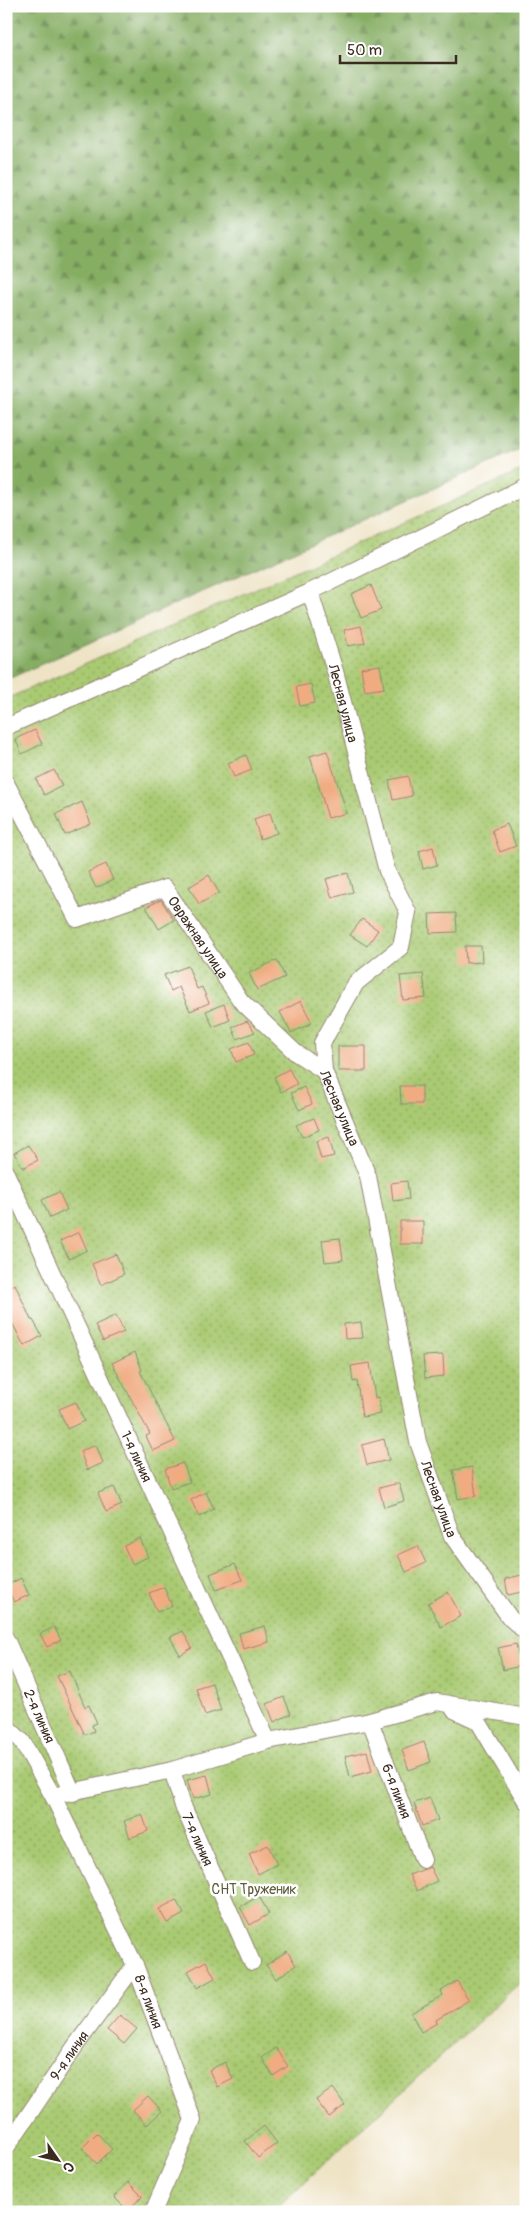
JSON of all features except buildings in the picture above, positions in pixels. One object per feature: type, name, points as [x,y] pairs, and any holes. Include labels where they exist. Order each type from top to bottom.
[{"type":"street","points":[[6,727],[310,592],[526,486]]},
{"type":"street","name":"Лесная улица","points":[[310,592],[338,680],[387,871],[408,912],[401,948],[356,983],[322,1043],[324,1071],[368,1176],[422,1452],[452,1536],[510,1618],[526,1632]]},
{"type":"street","name":"Овражная улица","points":[[6,783],[77,919],[165,888],[241,1001],[296,1053],[324,1071]]},
{"type":"street","name":"1-я линия","points":[[6,1173],[268,1741]]},
{"type":"street","name":"2-я линия","points":[[6,1639],[73,1793]]},
{"type":"street","points":[[53,1796],[172,1770],[268,1741],[370,1721],[436,1702],[526,1717]]},
{"type":"street","points":[[436,1702],[478,1722],[526,1801]]},
{"type":"street","name":"6-я линия","points":[[370,1721],[423,1860]]},
{"type":"street","name":"8-я линия","points":[[6,1726],[22,1741],[53,1796],[135,1965],[193,2120],[153,2212]]},
{"type":"street","name":"7-я линия","points":[[172,1770],[183,1806],[252,1962]]},
{"type":"street","name":"9-я линия","points":[[6,2148],[76,2045],[135,1965]]},
{"type":"green space","points":[[6,6],[526,6],[526,447],[6,680]]},
{"type":"green space","name":"СНТ Труженик","points":[[526,469],[526,1977],[272,2212],[6,2212],[6,699]]}]
